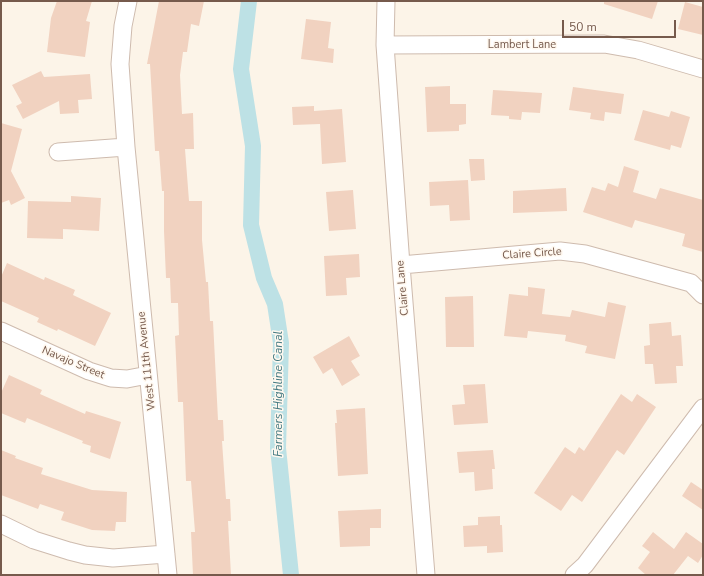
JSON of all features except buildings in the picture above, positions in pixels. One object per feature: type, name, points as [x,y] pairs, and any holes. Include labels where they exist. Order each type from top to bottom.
[{"type":"street","name":"West 111th Avenue","points":[[128,1],[123,26],[120,64],[126,147],[168,575]]},
{"type":"street","name":"Claire Lane","points":[[386,1],[385,45],[426,575]]},
{"type":"street","name":"Lambert Lane","points":[[385,45],[604,44],[638,50],[703,70]]},
{"type":"street","points":[[58,152],[126,147]]},
{"type":"street","name":"Claire Circle","points":[[401,265],[560,250],[585,254],[691,283],[703,295]]},
{"type":"street","name":"Navajo Street","points":[[1,331],[89,371],[111,378],[127,379],[148,375]]},
{"type":"street","points":[[574,575],[585,565],[703,408]]},
{"type":"street","points":[[1,524],[34,540],[85,555],[113,558],[166,554]]},
{"type":"waterway","name":"Farmers Highline Canal","points":[[249,1],[241,69],[253,146],[251,225],[264,278],[275,304],[281,343],[278,448],[291,575]]}]
